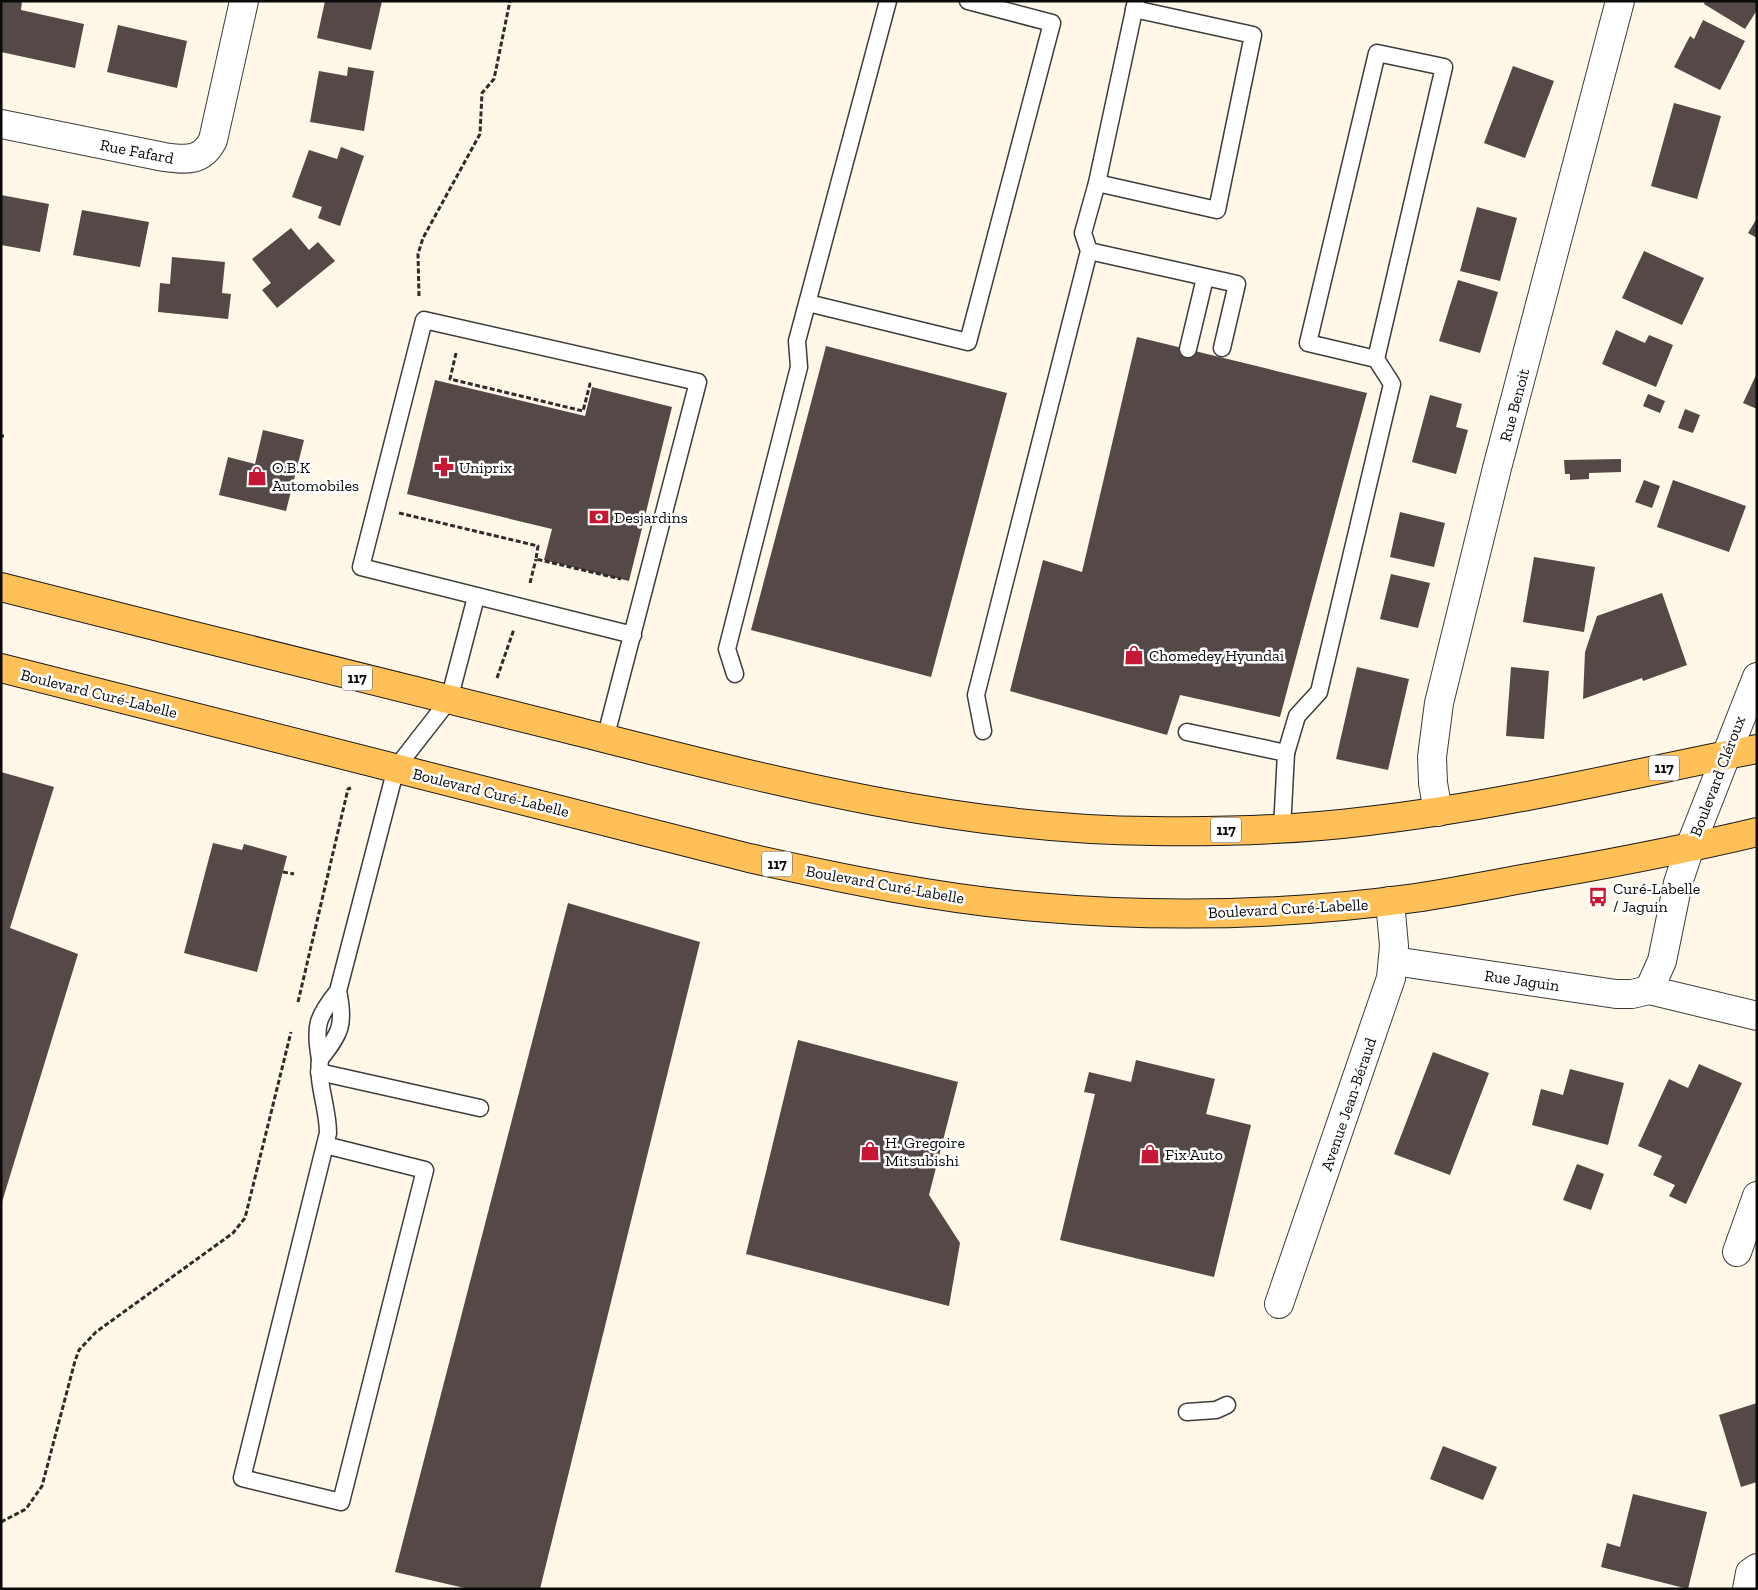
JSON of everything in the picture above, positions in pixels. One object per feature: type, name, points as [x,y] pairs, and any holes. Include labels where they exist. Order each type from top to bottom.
[{"type":"main road","name":"117","points":[[1,587],[604,739],[806,787],[891,805],[971,817],[1059,827],[1147,832],[1282,828],[1368,821],[1438,812],[1603,781],[1757,749]]},
{"type":"main road","name":"Boulevard Curé-Labelle","points":[[1,668],[749,858],[838,878],[945,896],[1037,907],[1166,913],[1266,911],[1390,901],[1506,882],[1690,847],[1757,832]]},
{"type":"street","name":"Rue Fafard","points":[[1,124],[164,157],[185,160],[199,157],[213,140],[244,1]]},
{"type":"street","name":"Rue Benoit","points":[[1438,812],[1432,783],[1432,757],[1439,703],[1497,468],[1620,1]]},
{"type":"street","name":"Boulevard Cléroux","points":[[1690,847],[1724,755],[1757,677]]},
{"type":"street","points":[[1649,990],[1662,961],[1678,883],[1690,847]]},
{"type":"street","name":"Avenue Jean-Béraud","points":[[1279,1304],[1391,978],[1394,961],[1390,901]]},
{"type":"street","name":"Rue Jaguin","points":[[1394,961],[1616,994],[1632,994],[1649,990],[1757,1016]]},
{"type":"street","points":[[1737,1252],[1757,1196]]},
{"type":"street","points":[[1747,1589],[1750,1573],[1757,1568]]},
{"type":"lane","points":[[735,674],[727,649],[800,367],[797,341],[888,1]]},
{"type":"lane","points":[[808,303],[968,342],[1052,23],[968,1]]},
{"type":"lane","points":[[983,730],[976,695],[1089,251],[1083,233],[1097,183],[1135,5],[1253,35],[1217,210],[1097,183]]},
{"type":"lane","points":[[1282,828],[1286,753],[1297,716],[1319,692],[1392,384],[1376,360],[1308,343],[1377,53],[1444,67],[1376,360]]},
{"type":"lane","points":[[1089,251],[1237,284],[1222,348]]},
{"type":"lane","points":[[1188,349],[1206,278]]},
{"type":"lane","points":[[604,739],[633,635],[698,382],[424,320],[361,567],[633,635]]},
{"type":"lane","points":[[326,1145],[425,1170],[342,1502],[242,1478],[326,1145],[328,1121],[316,1035],[322,1011],[338,991],[396,768],[449,700],[476,597]]},
{"type":"lane","points":[[1188,732],[1286,753]]},
{"type":"lane","points":[[320,1065],[480,1108]]},
{"type":"lane","points":[[1187,1412],[1216,1410],[1227,1405]]},
{"type":"path","points":[[424,320],[417,287],[418,254],[431,221],[480,134],[482,93],[494,79],[510,1]]},
{"type":"path","points":[[450,379],[583,411],[590,384],[599,386]]},
{"type":"path","points":[[395,512],[538,546],[528,591]]},
{"type":"path","points":[[536,559],[629,581]]},
{"type":"path","points":[[497,678],[517,620]]},
{"type":"path","points":[[297,1004],[348,789]]},
{"type":"path","points":[[283,872],[294,874]]},
{"type":"path","points":[[1,1522],[26,1509],[42,1486],[79,1350],[96,1332],[233,1233],[245,1218],[293,1024]]},
{"type":"building","points":[[2,1],[22,1],[21,10],[84,24],[75,68],[1,52]]},
{"type":"building","points":[[325,1],[382,1],[371,50],[317,38]]},
{"type":"building","points":[[1705,1],[1757,1],[1757,10],[1745,29],[1704,4]]},
{"type":"building","points":[[1703,20],[1745,41],[1720,90],[1674,67],[1690,36],[1694,39]]},
{"type":"building","points":[[118,25],[187,41],[177,88],[107,72]]},
{"type":"building","points":[[1513,66],[1554,81],[1525,158],[1484,143]]},
{"type":"building","points":[[348,67],[374,71],[364,131],[310,122],[319,71],[347,76]]},
{"type":"building","points":[[1674,103],[1721,116],[1697,199],[1651,186]]},
{"type":"building","points":[[341,147],[364,156],[340,226],[318,218],[322,207],[292,197],[309,150],[337,159]]},
{"type":"building","points":[[1,195],[49,204],[40,252],[1,245]]},
{"type":"building","points":[[1477,207],[1517,218],[1500,281],[1460,271]]},
{"type":"building","points":[[82,210],[149,222],[140,267],[73,255]]},
{"type":"building","points":[[1757,218],[1757,238],[1748,233]]},
{"type":"building","points":[[291,228],[309,250],[318,242],[335,261],[277,308],[262,290],[271,283],[252,259]]},
{"type":"building","points":[[1644,251],[1704,278],[1682,325],[1622,298]]},
{"type":"building","points":[[172,257],[225,262],[222,293],[231,294],[228,319],[158,312],[160,283],[170,284]]},
{"type":"building","points":[[1458,280],[1498,292],[1480,353],[1439,341]]},
{"type":"building","points":[[1616,330],[1645,343],[1649,335],[1673,345],[1656,387],[1602,364]]},
{"type":"building","points":[[1137,337],[1367,393],[1280,717],[1180,695],[1167,735],[1010,691],[1043,560],[1082,572]]},
{"type":"building","points":[[826,346],[1007,393],[931,677],[751,630]]},
{"type":"building","points":[[1757,373],[1757,409],[1743,403]]},
{"type":"building","points":[[435,380],[585,416],[592,387],[672,407],[629,581],[544,560],[552,529],[407,494]]},
{"type":"building","points":[[1648,394],[1665,401],[1660,413],[1643,406]]},
{"type":"building","points":[[1430,395],[1462,404],[1456,427],[1468,430],[1456,474],[1412,462]]},
{"type":"building","points":[[1685,409],[1700,415],[1693,433],[1678,428]]},
{"type":"building","points":[[263,430],[304,440],[286,511],[219,495],[228,457],[255,464]]},
{"type":"building","points":[[1621,459],[1621,472],[1589,473],[1589,479],[1570,480],[1570,474],[1565,474],[1564,460]]},
{"type":"building","points":[[1644,480],[1660,486],[1652,508],[1635,502]]},
{"type":"building","points":[[1673,480],[1746,506],[1729,552],[1657,527]]},
{"type":"building","points":[[1400,512],[1445,523],[1434,567],[1390,557]]},
{"type":"building","points":[[1534,557],[1595,567],[1584,632],[1523,622]]},
{"type":"building","points":[[1391,574],[1430,583],[1418,628],[1380,619]]},
{"type":"building","points":[[1662,593],[1687,665],[1643,681],[1642,678],[1583,699],[1585,652],[1597,616]]},
{"type":"building","points":[[1357,667],[1409,679],[1388,770],[1336,759]]},
{"type":"building","points":[[1511,667],[1549,671],[1544,739],[1506,736]]},
{"type":"building","points":[[1,772],[54,787],[10,928],[78,954],[2,1202]]},
{"type":"building","points":[[213,843],[242,850],[244,844],[287,856],[257,972],[184,953]]},
{"type":"building","points":[[568,903],[700,942],[540,1589],[469,1589],[395,1572]]},
{"type":"building","points":[[798,1040],[958,1082],[929,1195],[960,1243],[949,1306],[746,1254]]},
{"type":"building","points":[[1433,1052],[1489,1073],[1450,1175],[1394,1154]]},
{"type":"building","points":[[1136,1060],[1215,1079],[1206,1114],[1251,1125],[1214,1277],[1060,1240],[1095,1094],[1084,1092],[1089,1072],[1131,1082]]},
{"type":"building","points":[[1699,1064],[1742,1083],[1686,1204],[1669,1196],[1675,1185],[1653,1175],[1662,1156],[1638,1146],[1669,1079],[1688,1088]]},
{"type":"building","points":[[1570,1069],[1624,1083],[1608,1145],[1532,1125],[1541,1089],[1563,1095]]},
{"type":"building","points":[[1577,1164],[1604,1174],[1591,1210],[1563,1200]]},
{"type":"building","points":[[1757,1403],[1757,1482],[1741,1487],[1719,1415]]},
{"type":"building","points":[[1443,1446],[1497,1467],[1483,1500],[1430,1479]]},
{"type":"building","points":[[1633,1494],[1707,1512],[1688,1589],[1601,1567],[1607,1543],[1620,1547]]},
{"type":"place","name":"Uniprix","points":[[444,467]]},
{"type":"place","name":"O.B.K Automobiles","points":[[257,476]]},
{"type":"place","name":"Desjardins","points":[[599,517]]},
{"type":"place","name":"Chomedey Hyundai","points":[[1134,655]]},
{"type":"place","name":"Curé-Labelle / Jaguin","points":[[1598,897]]},
{"type":"place","name":"H. Gregoire Mitsubishi","points":[[870,1151]]},
{"type":"place","name":"Fix Auto","points":[[1150,1154]]}]
